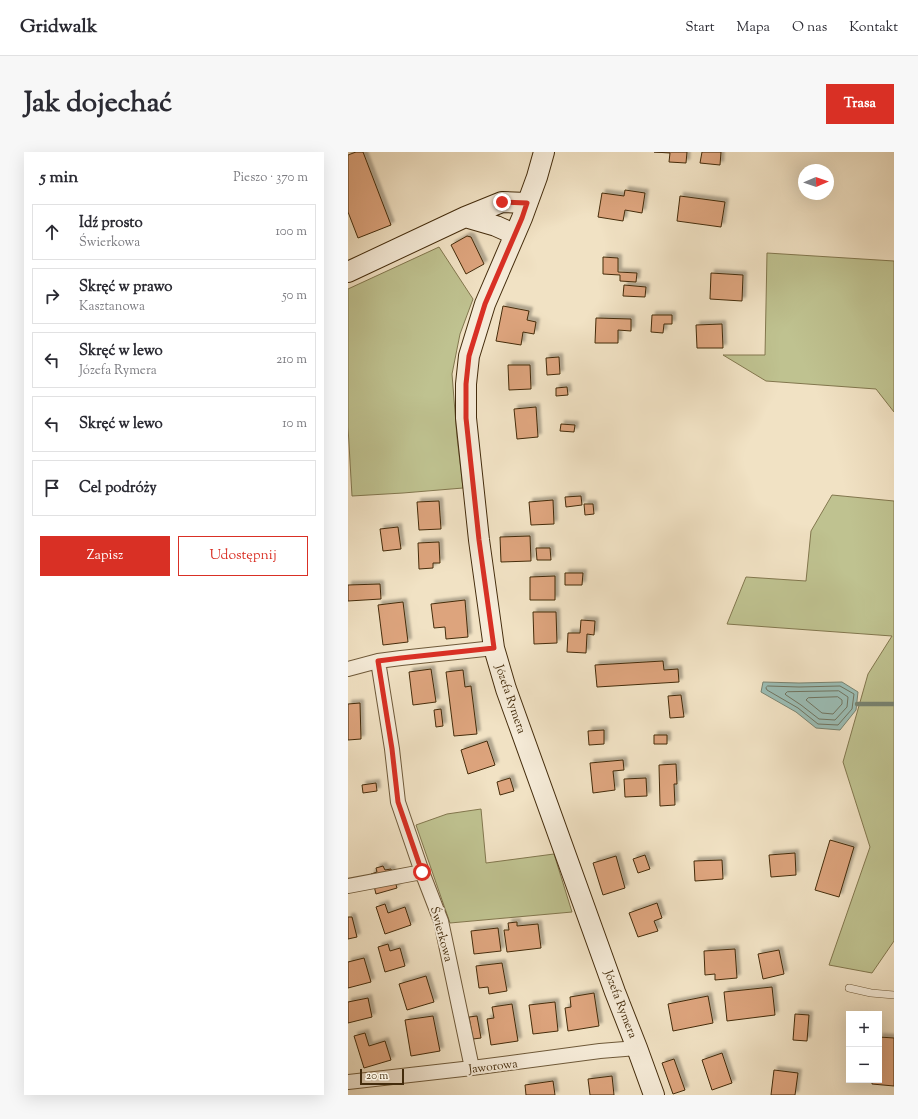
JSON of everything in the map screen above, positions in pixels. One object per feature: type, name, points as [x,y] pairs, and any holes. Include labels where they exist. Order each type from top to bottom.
[{"type":"street","name":"Józefa Rymera","points":[[544,152],[537,177],[527,203],[485,304],[469,356],[466,384],[466,418],[479,540],[494,648],[506,689],[654,1095]]},
{"type":"street","points":[[348,272],[465,217],[502,202],[527,203]]},
{"type":"street","points":[[465,217],[496,226],[514,234]]},
{"type":"street","points":[[348,670],[378,661],[494,648]]},
{"type":"street","name":"Świerkowa","points":[[378,661],[392,749],[398,802],[422,872],[442,921],[472,1068]]},
{"type":"street","points":[[348,886],[422,872]]},
{"type":"street","name":"Jaworowa","points":[[348,1082],[472,1068],[600,1051],[638,1048]]},
{"type":"lane","points":[[849,988],[871,993],[894,995]]},
{"type":"green space","points":[[439,247],[473,299],[460,334],[452,374],[463,488],[352,496],[348,427],[348,289]]},
{"type":"green space","points":[[767,253],[894,261],[894,412],[876,389],[766,381],[723,355],[765,355]]},
{"type":"green space","points":[[832,495],[894,501],[894,941],[872,973],[829,965],[870,847],[843,762],[868,674],[892,636],[727,624],[746,577],[806,581],[811,531]]},
{"type":"green space","points":[[481,809],[486,863],[554,854],[572,912],[450,923],[416,825],[447,814]]},
{"type":"water","points":[[763,682],[842,682],[858,692],[856,710],[840,730],[816,728],[796,712],[761,692]]},
{"type":"building","points":[[356,152],[363,152],[391,225],[358,238],[348,212],[348,155]]},
{"type":"building","points":[[654,152],[687,152],[686,163],[669,162],[670,153]]},
{"type":"building","points":[[702,152],[721,152],[720,165],[700,163]]},
{"type":"building","points":[[625,190],[645,193],[642,213],[625,210],[623,221],[598,217],[602,193],[624,196]]},
{"type":"building","points":[[680,196],[725,202],[721,227],[677,221]]},
{"type":"building","points":[[467,236],[471,237],[484,264],[466,274],[451,245]]},
{"type":"building","points":[[603,257],[618,258],[618,272],[637,273],[636,282],[620,281],[620,275],[603,274]]},
{"type":"building","points":[[711,273],[743,275],[742,301],[710,299]]},
{"type":"building","points":[[624,285],[646,287],[645,297],[623,296]]},
{"type":"building","points":[[503,306],[529,311],[527,320],[536,322],[534,334],[523,332],[521,345],[496,341]]},
{"type":"building","points":[[652,315],[672,315],[672,324],[664,324],[663,333],[651,332]]},
{"type":"building","points":[[596,318],[631,319],[631,331],[618,330],[618,343],[595,343]]},
{"type":"building","points":[[722,324],[723,348],[697,348],[696,325]]},
{"type":"building","points":[[559,357],[560,374],[547,375],[546,358]]},
{"type":"building","points":[[508,365],[530,365],[531,389],[509,390]]},
{"type":"building","points":[[567,387],[568,395],[556,396],[556,388]]},
{"type":"building","points":[[536,407],[538,437],[517,439],[514,409]]},
{"type":"building","points":[[561,424],[575,425],[574,432],[560,431]]},
{"type":"building","points":[[581,496],[582,505],[566,507],[565,497]]},
{"type":"building","points":[[553,500],[554,524],[531,525],[529,502]]},
{"type":"building","points":[[439,501],[441,529],[419,530],[417,502]]},
{"type":"building","points":[[584,504],[593,504],[594,514],[585,515]]},
{"type":"building","points":[[398,527],[401,549],[383,551],[380,529]]},
{"type":"building","points":[[530,536],[531,561],[501,562],[500,537]]},
{"type":"building","points":[[439,542],[440,563],[433,563],[433,568],[419,569],[418,543]]},
{"type":"building","points":[[536,548],[550,548],[551,560],[537,560]]},
{"type":"building","points":[[565,573],[583,573],[582,585],[565,585]]},
{"type":"building","points":[[555,576],[555,600],[530,600],[530,577]]},
{"type":"building","points":[[380,584],[381,599],[348,601],[348,585]]},
{"type":"building","points":[[465,600],[468,637],[446,639],[445,627],[434,628],[431,604]]},
{"type":"building","points":[[403,602],[408,642],[383,645],[378,605]]},
{"type":"building","points":[[533,612],[556,612],[557,643],[534,644]]},
{"type":"building","points":[[581,620],[595,621],[594,635],[587,634],[586,653],[567,652],[568,633],[580,633]]},
{"type":"building","points":[[663,661],[664,670],[678,669],[679,682],[597,687],[595,665]]},
{"type":"building","points":[[431,669],[436,702],[413,705],[409,672]]},
{"type":"building","points":[[463,670],[465,687],[471,686],[477,734],[454,736],[446,672]]},
{"type":"building","points":[[681,695],[684,717],[670,718],[668,696]]},
{"type":"building","points":[[360,703],[361,739],[348,740],[348,704]]},
{"type":"building","points":[[441,709],[443,726],[436,727],[434,710]]},
{"type":"building","points":[[604,730],[604,744],[589,745],[588,731]]},
{"type":"building","points":[[654,735],[667,735],[667,744],[654,744]]},
{"type":"building","points":[[487,741],[495,765],[468,774],[461,750]]},
{"type":"building","points":[[623,760],[624,770],[613,771],[615,790],[593,793],[590,763]]},
{"type":"building","points":[[676,764],[677,784],[674,784],[675,805],[660,806],[659,765]]},
{"type":"building","points":[[510,778],[514,791],[500,795],[497,782]]},
{"type":"building","points":[[646,778],[647,796],[625,797],[624,779]]},
{"type":"building","points":[[376,783],[377,791],[363,793],[362,785]]},
{"type":"building","points":[[830,840],[854,847],[839,897],[815,890]]},
{"type":"building","points":[[795,853],[796,875],[771,877],[769,855]]},
{"type":"building","points":[[645,855],[650,869],[638,873],[633,859]]},
{"type":"building","points":[[616,856],[625,888],[603,895],[593,863]]},
{"type":"building","points":[[722,860],[723,879],[695,881],[694,861]]},
{"type":"building","points":[[383,866],[385,870],[391,869],[397,888],[376,894],[371,874],[377,872],[376,868]]},
{"type":"building","points":[[657,903],[662,918],[654,921],[658,931],[638,937],[629,913]]},
{"type":"building","points":[[385,904],[388,913],[405,907],[411,925],[385,934],[376,907]]},
{"type":"building","points":[[348,917],[352,917],[357,937],[348,939]]},
{"type":"building","points":[[517,922],[517,926],[538,924],[541,948],[507,952],[504,930],[509,930],[508,923]]},
{"type":"building","points":[[498,928],[501,951],[474,954],[471,931]]},
{"type":"building","points":[[388,944],[390,951],[400,948],[405,966],[385,972],[378,947]]},
{"type":"building","points":[[735,949],[737,978],[715,980],[715,974],[705,975],[704,951]]},
{"type":"building","points":[[779,950],[784,974],[763,979],[758,954]]},
{"type":"building","points":[[364,958],[371,982],[348,988],[348,962]]},
{"type":"building","points":[[502,963],[507,991],[489,994],[488,987],[479,988],[476,966]]},
{"type":"building","points":[[426,976],[434,1002],[407,1010],[399,984]]},
{"type":"building","points":[[772,987],[775,1015],[727,1021],[724,992]]},
{"type":"building","points":[[594,993],[599,1026],[568,1031],[565,1008],[571,1007],[570,997]]},
{"type":"building","points":[[708,996],[713,1023],[673,1031],[668,1004]]},
{"type":"building","points":[[368,998],[372,1017],[348,1023],[348,1002]]},
{"type":"building","points":[[555,1002],[558,1031],[533,1034],[529,1005]]},
{"type":"building","points":[[512,1004],[518,1041],[491,1045],[487,1019],[494,1018],[492,1007]]},
{"type":"building","points":[[795,1014],[809,1015],[807,1041],[793,1040]]},
{"type":"building","points":[[433,1016],[440,1051],[411,1056],[405,1020]]},
{"type":"building","points":[[477,1016],[481,1038],[473,1039],[469,1017]]},
{"type":"building","points":[[365,1033],[369,1046],[385,1041],[391,1060],[364,1068],[354,1036]]},
{"type":"building","points":[[882,1037],[894,1038],[894,1086],[872,1084],[882,1083]]},
{"type":"building","points":[[722,1053],[732,1083],[712,1090],[702,1060]]},
{"type":"building","points":[[674,1059],[685,1090],[673,1094],[662,1063]]},
{"type":"building","points":[[774,1070],[798,1073],[795,1095],[771,1095]]},
{"type":"building","points":[[612,1076],[614,1095],[590,1095],[588,1079]]},
{"type":"building","points":[[553,1081],[555,1095],[526,1095],[525,1085]]},
{"type":"waterway","points":[[857,704],[894,704]]},
{"type":"route","points":[[422,872],[398,802],[392,749],[378,661],[494,648],[479,540],[466,418],[466,384],[469,356],[485,304],[527,203],[502,202]]}]
